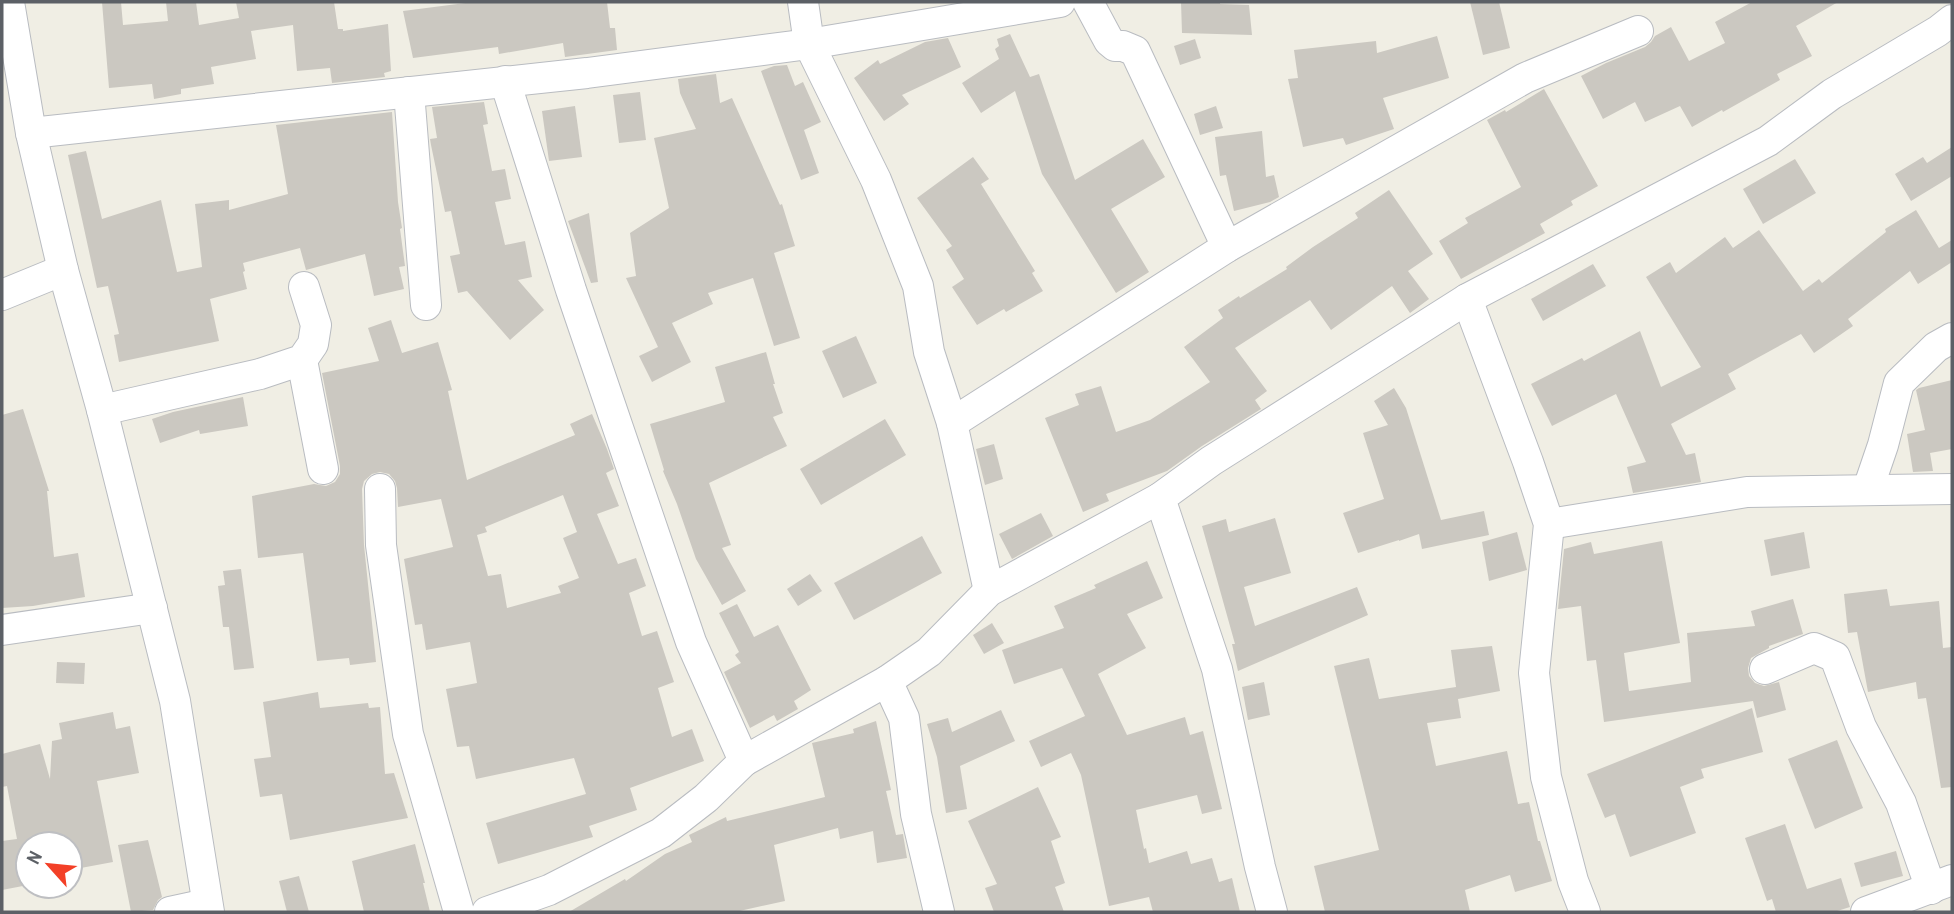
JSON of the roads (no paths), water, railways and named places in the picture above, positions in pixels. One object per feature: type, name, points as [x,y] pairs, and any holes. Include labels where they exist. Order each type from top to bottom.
[{"type":"street","points":[[9,2],[31,133],[63,270],[102,410],[175,701],[208,908],[170,912]]},
{"type":"street","points":[[803,2],[809,44],[876,180],[918,286],[929,352],[952,423],[989,591]]},
{"type":"street","points":[[31,133],[587,73],[809,44],[1060,2]]},
{"type":"street","points":[[1088,2],[1109,41],[1115,46],[1135,51],[1227,247]]},
{"type":"street","points":[[487,912],[553,901],[661,833],[706,798],[744,761],[887,681],[929,652],[989,591],[1160,498],[1211,461],[1467,299],[1768,141],[1832,94],[1952,20]]},
{"type":"street","points":[[952,423],[1227,247],[1525,78],[1638,31]]},
{"type":"street","points":[[505,81],[571,290],[687,629],[744,761]]},
{"type":"street","points":[[409,92],[426,304]]},
{"type":"street","points":[[2,295],[63,270]]},
{"type":"street","points":[[102,410],[260,374],[302,360],[313,344],[316,325],[304,287]]},
{"type":"street","points":[[1467,299],[1549,524],[1534,673],[1546,777],[1573,881],[1586,912]]},
{"type":"street","points":[[1868,489],[1899,383],[1936,347],[1952,338]]},
{"type":"street","points":[[302,360],[323,469]]},
{"type":"street","points":[[380,489],[381,545],[408,734],[459,912]]},
{"type":"street","points":[[1549,524],[1747,492],[1952,489]]},
{"type":"street","points":[[1160,498],[1217,669],[1272,912]]},
{"type":"street","points":[[2,630],[152,608]]},
{"type":"street","points":[[1765,669],[1814,648],[1835,657],[1861,727],[1942,884],[1866,912]]},
{"type":"street","points":[[887,681],[904,718],[916,814],[939,912]]}]
